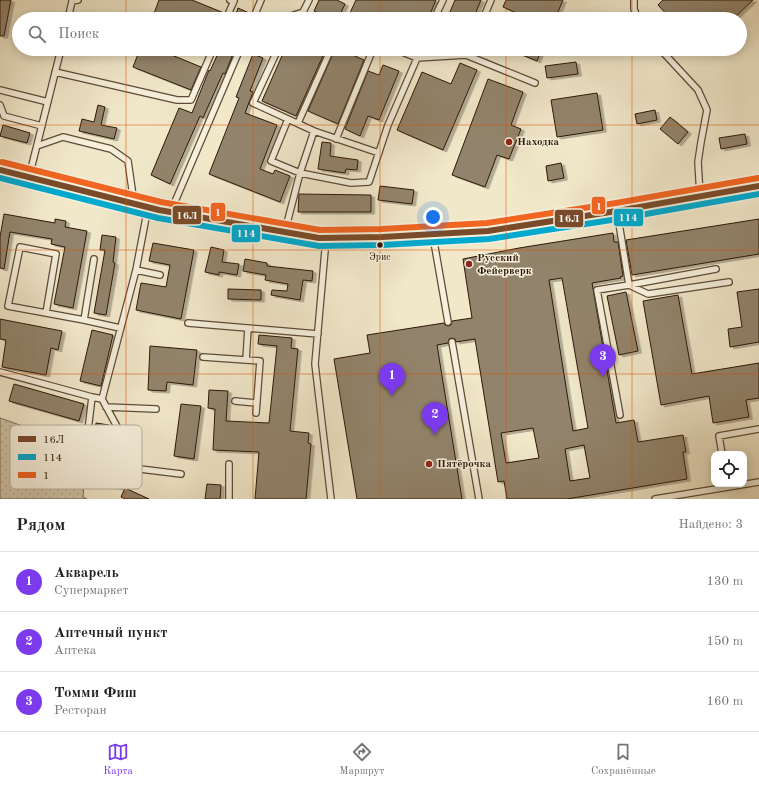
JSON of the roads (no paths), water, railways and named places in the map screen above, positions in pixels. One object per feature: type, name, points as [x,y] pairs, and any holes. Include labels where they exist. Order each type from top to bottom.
[{"type":"main road","points":[[0,170],[171,212],[319,238],[382,237],[488,231],[617,211],[759,186]]},
{"type":"lane","points":[[66,0],[75,1],[71,12]]},
{"type":"lane","points":[[229,12],[234,1],[230,0]]},
{"type":"lane","points":[[256,12],[261,0]]},
{"type":"lane","points":[[304,12],[309,0]]},
{"type":"lane","points":[[437,12],[443,0]]},
{"type":"lane","points":[[486,12],[491,0]]},
{"type":"lane","points":[[634,0],[635,12]]},
{"type":"lane","points":[[29,177],[59,56]]},
{"type":"lane","points":[[55,72],[177,100],[192,100],[210,56]]},
{"type":"lane","points":[[171,212],[237,56]]},
{"type":"lane","points":[[275,56],[253,103],[314,131],[379,153]]},
{"type":"lane","points":[[298,123],[328,56]]},
{"type":"lane","points":[[336,139],[371,56]]},
{"type":"lane","points":[[412,56],[417,58],[450,56]]},
{"type":"lane","points":[[468,56],[535,83]]},
{"type":"lane","points":[[666,56],[698,90],[707,110],[698,162],[700,196]]},
{"type":"lane","points":[[288,119],[271,161],[300,173],[351,183],[369,182],[388,125],[417,58]]},
{"type":"lane","points":[[0,90],[48,102]]},
{"type":"lane","points":[[0,105],[4,116],[42,126]]},
{"type":"lane","points":[[285,232],[300,173],[314,131]]},
{"type":"lane","points":[[37,146],[63,137],[111,149],[128,161],[141,205],[136,270],[102,399],[116,425]]},
{"type":"lane","points":[[617,211],[629,284]]},
{"type":"lane","points":[[432,233],[448,322]]},
{"type":"lane","points":[[326,238],[315,364],[331,499]]},
{"type":"lane","points":[[46,312],[56,254],[20,247],[8,306],[46,312],[120,328]]},
{"type":"lane","points":[[84,320],[94,259]]},
{"type":"lane","points":[[136,270],[160,275]]},
{"type":"lane","points":[[620,415],[597,290],[716,270]]},
{"type":"lane","points":[[629,284],[648,294],[729,282]]},
{"type":"lane","points":[[188,324],[318,334]]},
{"type":"lane","points":[[246,360],[248,328]]},
{"type":"lane","points":[[452,342],[479,499]]},
{"type":"lane","points":[[203,357],[260,361],[256,413]]},
{"type":"lane","points":[[0,372],[102,399]]},
{"type":"lane","points":[[89,425],[92,397]]},
{"type":"lane","points":[[235,401],[256,403]]},
{"type":"lane","points":[[106,407],[156,409]]},
{"type":"lane","points":[[722,451],[719,436],[759,428]]},
{"type":"lane","points":[[229,464],[229,499]]},
{"type":"lane","points":[[142,469],[181,474]]},
{"type":"lane","points":[[747,483],[759,482]]},
{"type":"lane","points":[[655,499],[718,487]]},
{"type":"place","name":"Находка","points":[[509,142]]},
{"type":"place","name":"Эрис","points":[[380,245]]},
{"type":"place","name":"Русский Фейерверк","points":[[469,264]]},
{"type":"place","name":"Томми Фиш","points":[[603,377]]},
{"type":"place","name":"Акварель","points":[[392,396]]},
{"type":"place","name":"Аптечный пункт","points":[[435,435]]},
{"type":"place","name":"Пятёрочка","points":[[429,464]]}]
